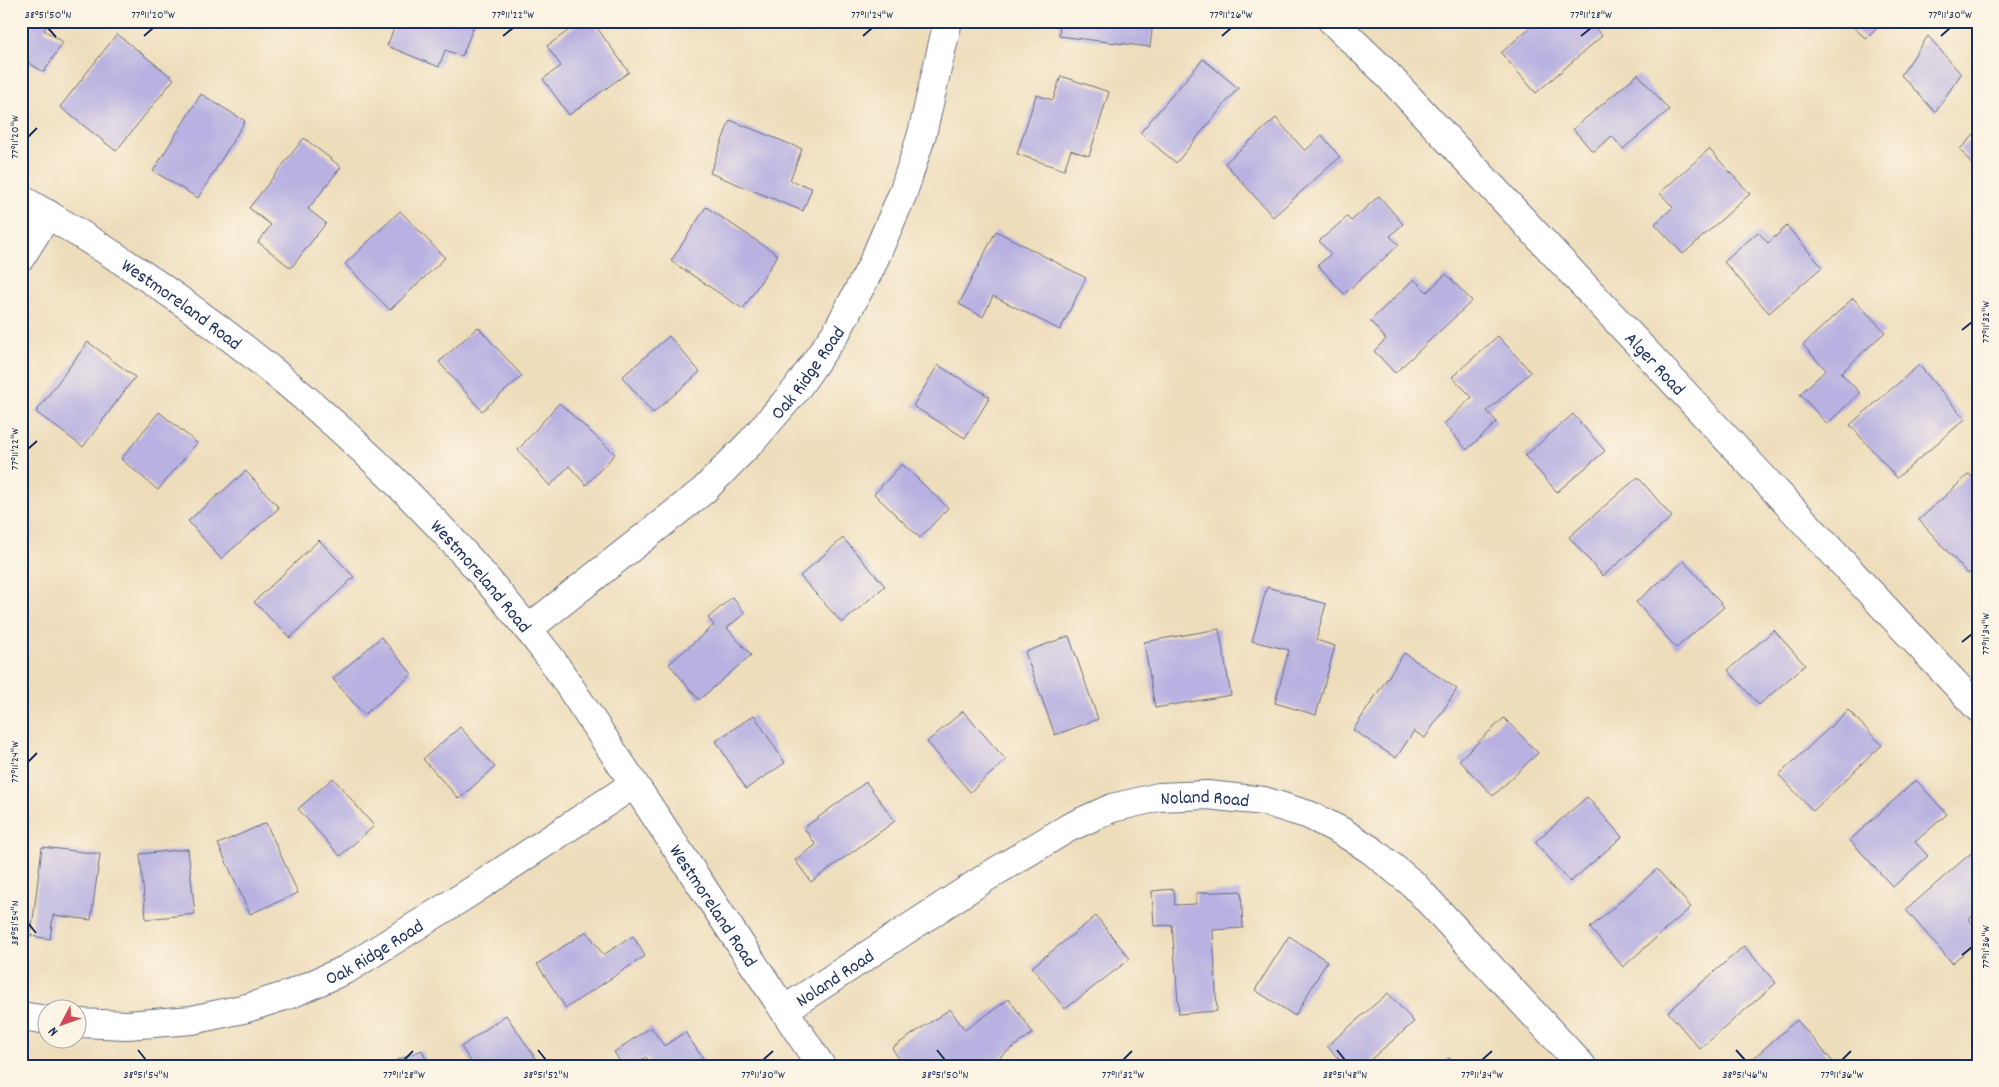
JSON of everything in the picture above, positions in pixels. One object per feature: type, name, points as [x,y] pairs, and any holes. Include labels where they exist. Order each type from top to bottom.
[{"type":"street","name":"Oak Ridge Road","points":[[528,629],[703,491],[752,441],[795,390],[826,346],[872,267],[903,193],[922,134],[948,21]]},
{"type":"street","name":"Alger Road","points":[[1332,21],[1383,70],[1978,708]]},
{"type":"street","name":"Westmoreland Road","points":[[21,199],[158,284],[243,346],[332,420],[366,451],[451,539],[552,660],[821,1066]]},
{"type":"street","points":[[21,257],[48,214]]},
{"type":"street","name":"Oak Ridge Road","points":[[88,1023],[127,1025],[192,1020],[247,1008],[291,994],[347,969],[469,893],[634,784]]},
{"type":"street","name":"Noland Road","points":[[784,1010],[990,875],[1068,828],[1112,808],[1159,797],[1207,795],[1264,801],[1309,816],[1341,831],[1371,850],[1412,884],[1582,1066]]},
{"type":"street","points":[[21,1016],[38,1019]]},
{"type":"building","points":[[21,21],[50,21],[44,30],[63,42],[44,72],[21,58]]},
{"type":"building","points":[[397,21],[476,21],[462,56],[445,50],[439,67],[387,46]]},
{"type":"building","points":[[582,21],[592,21],[629,72],[569,115],[543,79],[561,66],[547,46]]},
{"type":"building","points":[[1060,21],[1153,21],[1150,47],[1059,36]]},
{"type":"building","points":[[1537,21],[1589,21],[1602,36],[1536,93],[1501,53]]},
{"type":"building","points":[[1847,21],[1884,21],[1866,39]]},
{"type":"building","points":[[117,34],[174,79],[116,151],[60,107]]},
{"type":"building","points":[[1928,36],[1961,74],[1935,112],[1901,75]]},
{"type":"building","points":[[1203,59],[1238,88],[1176,163],[1140,133]]},
{"type":"building","points":[[1638,74],[1669,110],[1623,149],[1612,136],[1593,152],[1573,129]]},
{"type":"building","points":[[1061,76],[1109,92],[1089,156],[1071,150],[1064,170],[1017,154],[1036,95],[1053,100]]},
{"type":"building","points":[[201,94],[245,121],[198,198],[153,171]]},
{"type":"building","points":[[1276,118],[1305,151],[1322,135],[1340,157],[1273,217],[1225,163]]},
{"type":"building","points":[[730,120],[802,149],[790,180],[812,188],[803,211],[710,173]]},
{"type":"building","points":[[1978,131],[1978,173],[1960,149]]},
{"type":"building","points":[[304,138],[341,167],[308,209],[326,223],[291,268],[258,242],[271,225],[249,208]]},
{"type":"building","points":[[1709,149],[1750,194],[1683,254],[1655,224],[1673,207],[1660,193]]},
{"type":"building","points":[[1379,196],[1403,224],[1390,236],[1399,245],[1344,294],[1318,265],[1331,254],[1319,241],[1347,217],[1351,221]]},
{"type":"building","points":[[706,207],[778,255],[743,309],[671,261]]},
{"type":"building","points":[[400,211],[445,258],[390,310],[345,264]]},
{"type":"building","points":[[1787,226],[1822,267],[1769,313],[1724,262],[1758,232],[1768,243]]},
{"type":"building","points":[[996,231],[1086,278],[1060,330],[993,296],[983,317],[959,304]]},
{"type":"building","points":[[1446,274],[1472,301],[1395,373],[1374,351],[1386,339],[1370,321],[1414,279],[1427,292]]},
{"type":"building","points":[[1853,298],[1885,332],[1841,373],[1860,393],[1827,424],[1800,394],[1826,370],[1803,345]]},
{"type":"building","points":[[478,327],[522,376],[482,411],[439,362]]},
{"type":"building","points":[[669,336],[700,372],[653,413],[622,377]]},
{"type":"building","points":[[1498,336],[1531,372],[1487,411],[1497,422],[1467,450],[1444,424],[1472,397],[1452,377]]},
{"type":"building","points":[[88,342],[135,377],[83,447],[36,412]]},
{"type":"building","points":[[938,365],[990,397],[965,438],[913,406]]},
{"type":"building","points":[[1919,365],[1965,419],[1897,478],[1850,425]]},
{"type":"building","points":[[559,403],[615,454],[586,485],[569,466],[550,486],[518,450]]},
{"type":"building","points":[[159,412],[197,443],[158,490],[121,459]]},
{"type":"building","points":[[1573,414],[1605,451],[1557,492],[1525,456]]},
{"type":"building","points":[[902,464],[948,508],[920,538],[874,494]]},
{"type":"building","points":[[246,471],[279,508],[221,559],[188,521]]},
{"type":"building","points":[[1969,474],[1978,483],[1978,566],[1968,574],[1919,520]]},
{"type":"building","points":[[1638,477],[1672,517],[1603,576],[1569,537]]},
{"type":"building","points":[[843,538],[885,586],[842,623],[800,576]]},
{"type":"building","points":[[319,540],[354,577],[290,638],[254,602]]},
{"type":"building","points":[[1684,561],[1724,607],[1676,648],[1636,602]]},
{"type":"building","points":[[1267,587],[1326,604],[1316,640],[1335,646],[1316,715],[1275,703],[1289,650],[1252,641]]},
{"type":"building","points":[[732,597],[745,613],[727,628],[751,655],[699,700],[669,664],[714,625],[708,618]]},
{"type":"building","points":[[1219,629],[1231,695],[1155,708],[1144,642]]},
{"type":"building","points":[[1774,630],[1805,665],[1759,705],[1728,670]]},
{"type":"building","points":[[1069,636],[1098,719],[1055,735],[1025,652]]},
{"type":"building","points":[[381,637],[412,674],[364,715],[333,679]]},
{"type":"building","points":[[1404,653],[1457,689],[1425,738],[1414,731],[1396,758],[1353,730]]},
{"type":"building","points":[[1848,710],[1882,745],[1813,811],[1779,775]]},
{"type":"building","points":[[963,711],[1006,760],[970,792],[927,742]]},
{"type":"building","points":[[754,715],[785,763],[746,789],[716,741]]},
{"type":"building","points":[[1504,718],[1538,753],[1493,796],[1459,760]]},
{"type":"building","points":[[460,727],[495,767],[459,799],[423,759]]},
{"type":"building","points":[[333,778],[374,826],[340,856],[298,809]]},
{"type":"building","points":[[1916,780],[1947,814],[1915,842],[1928,856],[1893,887],[1850,840]]},
{"type":"building","points":[[866,782],[895,821],[811,882],[795,860],[816,845],[804,828]]},
{"type":"building","points":[[1587,797],[1622,837],[1570,882],[1535,842]]},
{"type":"building","points":[[266,823],[298,893],[250,914],[218,844]]},
{"type":"building","points":[[42,847],[100,854],[91,920],[53,915],[50,939],[31,936]]},
{"type":"building","points":[[1978,847],[1978,912],[1969,919],[1978,930],[1978,941],[1952,963],[1906,910]]},
{"type":"building","points":[[188,849],[195,914],[146,919],[140,854]]},
{"type":"building","points":[[1657,869],[1691,907],[1623,967],[1590,928]]},
{"type":"building","points":[[1174,889],[1175,905],[1196,904],[1196,893],[1241,891],[1243,928],[1213,930],[1217,1011],[1179,1014],[1172,925],[1154,926],[1152,891]]},
{"type":"building","points":[[1096,916],[1130,959],[1065,1009],[1032,967]]},
{"type":"building","points":[[587,931],[603,955],[633,936],[645,956],[566,1008],[537,964]]},
{"type":"building","points":[[1289,936],[1327,961],[1295,1016],[1255,990]]},
{"type":"building","points":[[1744,946],[1776,983],[1700,1049],[1668,1012]]},
{"type":"building","points":[[1388,993],[1414,1022],[1363,1066],[1345,1066],[1327,1046]]},
{"type":"building","points":[[1009,999],[1033,1033],[987,1066],[904,1066],[892,1048],[950,1009],[965,1030]]},
{"type":"building","points":[[506,1015],[541,1066],[474,1066],[461,1047]]},
{"type":"building","points":[[1797,1020],[1833,1062],[1828,1066],[1754,1066],[1750,1061]]},
{"type":"building","points":[[651,1027],[664,1046],[685,1032],[708,1066],[652,1066],[646,1057],[632,1066],[623,1066],[614,1052]]},
{"type":"building","points":[[422,1050],[429,1066],[383,1066]]},
{"type":"building","points":[[1449,1058],[1456,1066],[1440,1066]]}]
